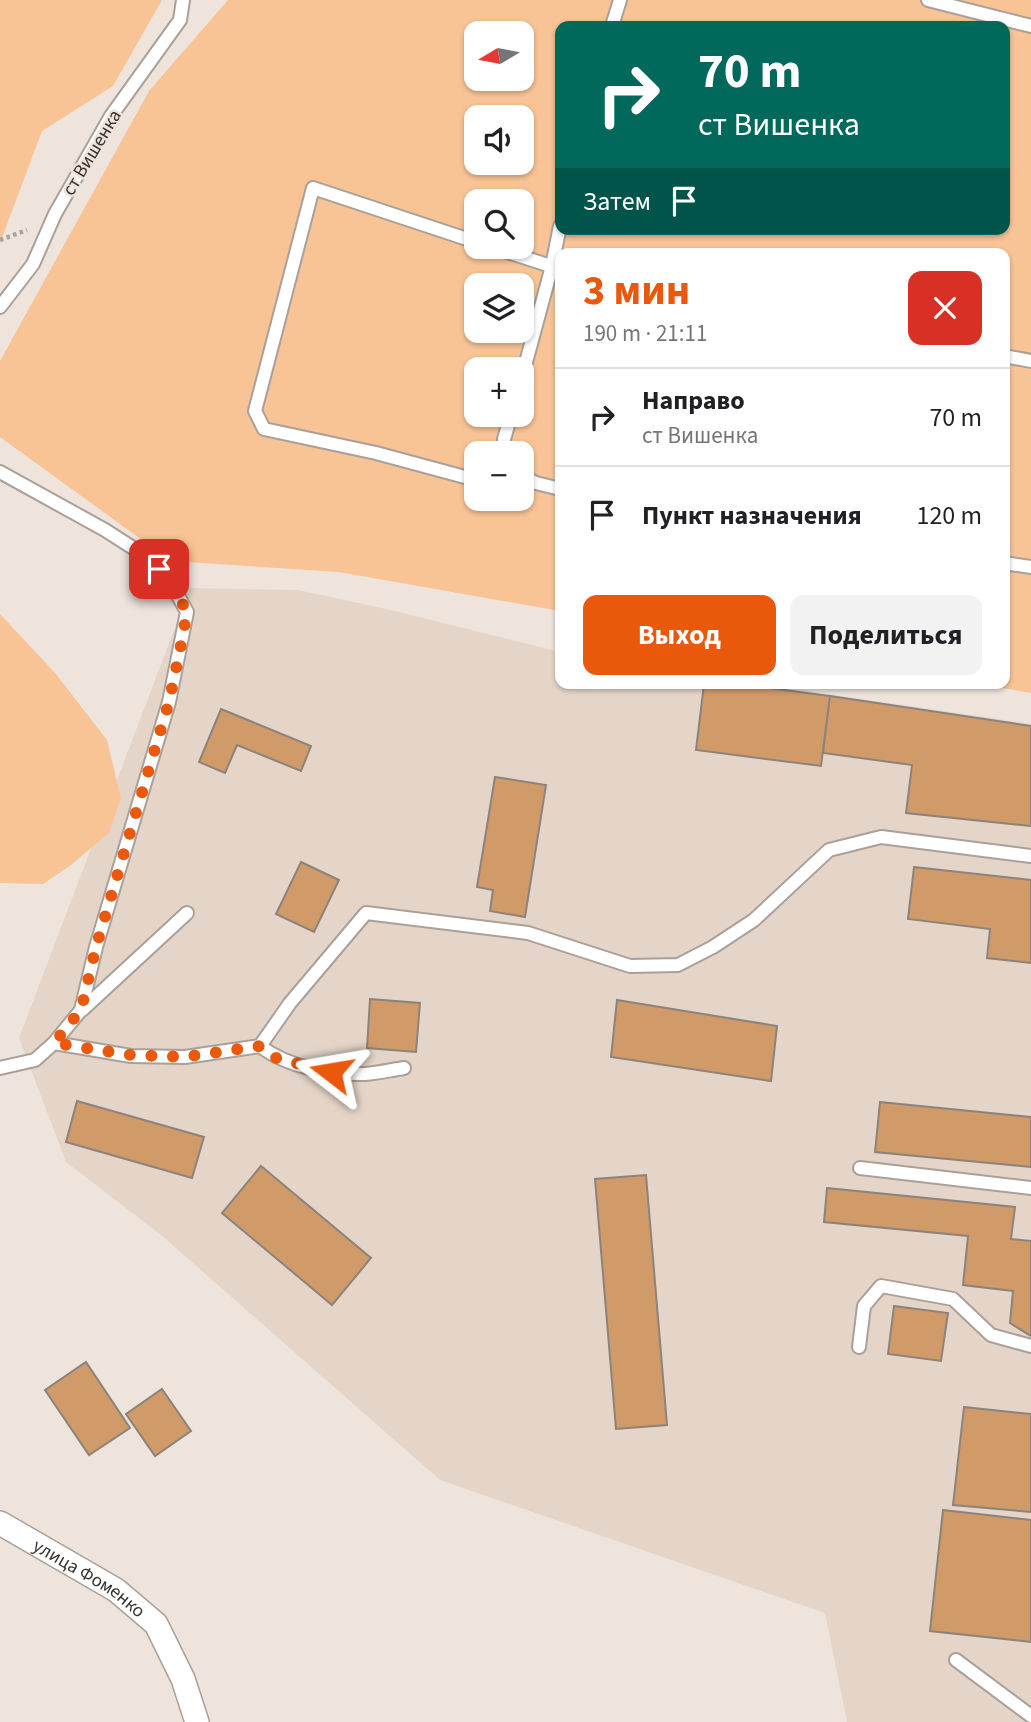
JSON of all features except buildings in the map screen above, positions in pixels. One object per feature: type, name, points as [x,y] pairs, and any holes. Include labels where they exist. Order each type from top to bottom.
[{"type":"street","name":"улица Фоменко","points":[[0,1523],[116,1590],[156,1624],[183,1679],[197,1722]]},
{"type":"lane","name":"ст Вишенка","points":[[0,307],[33,264],[55,214],[111,116],[180,20],[183,0]]},
{"type":"lane","points":[[614,21],[620,0]]},
{"type":"lane","points":[[928,0],[1031,26]]},
{"type":"lane","points":[[464,238],[313,188],[255,411],[264,429],[376,453],[464,477]]},
{"type":"lane","points":[[529,259],[555,268]]},
{"type":"lane","points":[[528,357],[555,271]]},
{"type":"lane","points":[[1010,357],[1031,361]]},
{"type":"lane","points":[[0,472],[105,530],[147,557],[170,581],[187,612],[169,702],[96,947],[81,1010]]},
{"type":"lane","points":[[534,482],[555,488]]},
{"type":"lane","points":[[1010,564],[1031,567]]},
{"type":"lane","points":[[260,1046],[290,1003],[366,913],[528,933],[630,966],[678,965],[713,947],[754,920],[829,850],[880,837],[1031,856]]},
{"type":"lane","points":[[0,1068],[34,1060],[54,1043],[81,1010],[187,914]]},
{"type":"lane","points":[[54,1043],[131,1055],[185,1057],[260,1046],[276,1058],[331,1072],[366,1074],[404,1068]]},
{"type":"lane","points":[[860,1168],[1031,1188]]},
{"type":"lane","points":[[859,1347],[864,1306],[881,1286],[953,1299],[990,1335],[1031,1346]]},
{"type":"lane","points":[[956,1660],[1031,1716]]},
{"type":"shaded area","points":[[0,0],[162,0],[113,86],[42,131],[0,243]]},
{"type":"shaded area","points":[[228,0],[1031,0],[1031,693],[1008,689],[1010,248],[555,248],[555,610],[339,572],[171,561],[0,437],[0,361],[149,91]]},
{"type":"shaded area","points":[[190,588],[298,590],[555,651],[555,689],[795,689],[1031,724],[1031,1722],[847,1722],[825,1613],[440,1480],[161,1235],[66,1162],[19,1038]]},
{"type":"shaded area","points":[[0,614],[56,674],[107,740],[121,798],[109,833],[43,884],[0,883]]},
{"type":"route","points":[[159,569],[170,581],[187,612],[169,702],[96,947],[81,1010],[54,1043],[131,1055],[185,1057],[260,1046],[276,1058],[331,1072]]}]
